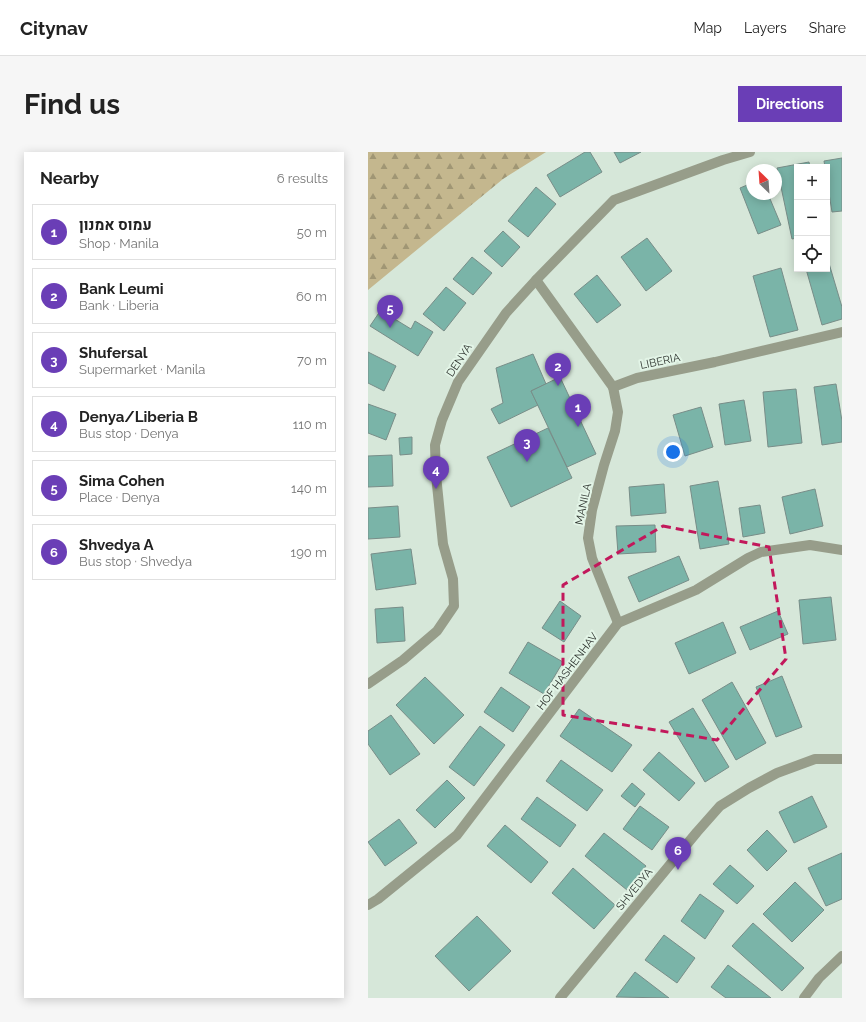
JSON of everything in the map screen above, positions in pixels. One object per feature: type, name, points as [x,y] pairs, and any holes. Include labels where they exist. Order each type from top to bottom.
[{"type":"street","name":"DENYA","points":[[368,684],[403,660],[437,631],[454,606],[453,579],[443,544],[436,475],[435,445],[442,420],[458,382],[506,313],[614,200],[723,160],[750,152]]},
{"type":"street","points":[[536,280],[613,387]]},
{"type":"street","name":"LIBERIA","points":[[613,387],[637,378],[715,362],[842,332]]},
{"type":"street","name":"MANILA","points":[[613,387],[618,412],[615,431],[592,510],[588,538],[592,558],[618,623]]},
{"type":"street","name":"HOF HASHENHAV","points":[[368,905],[378,899],[457,835],[618,623],[696,590],[748,558],[761,552],[810,545],[842,550]]},
{"type":"street","name":"SHVEDYA","points":[[560,998],[696,832],[720,806],[777,772],[815,760],[842,760]]},
{"type":"street","points":[[804,998],[819,978],[842,956]]},
{"type":"highlighted area","points":[[663,526],[769,547],[786,659],[717,740],[563,715],[563,585]]},
{"type":"green space","points":[[368,152],[546,152],[503,179],[368,290]]},
{"type":"building","points":[[585,152],[590,152],[602,172],[560,197],[547,175]]},
{"type":"building","points":[[614,152],[641,152],[620,163]]},
{"type":"building","points":[[842,158],[842,211],[832,212],[830,200],[830,164],[824,164],[824,161]]},
{"type":"building","points":[[809,162],[809,164],[798,164]]},
{"type":"building","points":[[794,165],[794,239],[792,239],[782,192],[782,167]]},
{"type":"building","points":[[746,186],[746,200],[771,200],[781,225],[758,234],[740,188]]},
{"type":"building","points":[[536,187],[556,204],[528,237],[508,221]]},
{"type":"building","points":[[503,231],[520,247],[502,267],[484,251]]},
{"type":"building","points":[[647,238],[672,271],[646,291],[621,257]]},
{"type":"building","points":[[472,257],[492,273],[473,295],[453,279]]},
{"type":"building","points":[[830,267],[842,307],[842,319],[822,325],[807,272],[830,272]]},
{"type":"building","points":[[781,268],[798,330],[770,337],[753,276]]},
{"type":"building","points":[[597,275],[621,305],[597,323],[574,294]]},
{"type":"building","points":[[446,287],[466,303],[444,331],[423,314]]},
{"type":"building","points":[[387,301],[399,310],[393,318],[411,329],[415,321],[433,332],[418,356],[370,326]]},
{"type":"building","points":[[368,352],[396,366],[384,391],[368,383]]},
{"type":"building","points":[[533,354],[546,384],[531,391],[538,405],[499,424],[491,409],[503,403],[496,368]]},
{"type":"building","points":[[560,377],[596,454],[567,467],[531,391]]},
{"type":"building","points":[[836,384],[842,421],[842,442],[822,445],[814,387]]},
{"type":"building","points":[[796,389],[802,443],[768,447],[763,392]]},
{"type":"building","points":[[744,400],[751,441],[725,445],[719,404]]},
{"type":"building","points":[[368,404],[396,414],[386,440],[368,433]]},
{"type":"building","points":[[701,407],[713,447],[685,456],[673,415]]},
{"type":"building","points":[[548,428],[572,478],[511,507],[487,457]]},
{"type":"building","points":[[412,437],[412,454],[400,455],[399,438]]},
{"type":"building","points":[[392,455],[393,486],[368,487],[368,456]]},
{"type":"building","points":[[718,481],[729,544],[700,549],[690,486]]},
{"type":"building","points":[[664,484],[666,513],[631,516],[629,487]]},
{"type":"building","points":[[815,489],[823,526],[790,534],[782,497]]},
{"type":"building","points":[[760,505],[765,533],[743,537],[739,508]]},
{"type":"building","points":[[398,506],[400,537],[368,539],[368,508]]},
{"type":"building","points":[[655,525],[656,552],[618,554],[616,526]]},
{"type":"building","points":[[411,549],[416,584],[376,590],[371,554]]},
{"type":"building","points":[[679,556],[689,580],[639,602],[628,577]]},
{"type":"building","points":[[831,597],[836,640],[803,644],[799,600]]},
{"type":"building","points":[[560,601],[581,616],[564,642],[542,628]]},
{"type":"building","points":[[403,607],[405,641],[377,643],[375,609]]},
{"type":"building","points":[[778,611],[788,634],[750,650],[740,627]]},
{"type":"building","points":[[723,622],[736,653],[689,674],[675,643]]},
{"type":"building","points":[[528,642],[563,662],[544,694],[509,673]]},
{"type":"building","points":[[782,676],[802,727],[776,737],[756,687]]},
{"type":"building","points":[[425,677],[464,715],[434,744],[396,705]]},
{"type":"building","points":[[732,682],[766,743],[736,760],[702,700]]},
{"type":"building","points":[[501,687],[530,707],[513,732],[484,712]]},
{"type":"building","points":[[693,708],[729,767],[705,782],[669,722]]},
{"type":"building","points":[[579,709],[632,745],[612,772],[560,736]]},
{"type":"building","points":[[391,715],[420,754],[390,775],[368,744],[368,731]]},
{"type":"building","points":[[480,726],[505,745],[474,786],[449,767]]},
{"type":"building","points":[[659,752],[695,783],[679,801],[643,770]]},
{"type":"building","points":[[561,760],[603,790],[587,811],[546,781]]},
{"type":"building","points":[[447,780],[465,798],[435,828],[416,810]]},
{"type":"building","points":[[632,783],[645,794],[635,807],[621,796]]},
{"type":"building","points":[[812,796],[827,827],[794,843],[779,812]]},
{"type":"building","points":[[537,797],[576,825],[560,847],[521,819]]},
{"type":"building","points":[[640,806],[669,827],[652,850],[623,829]]},
{"type":"building","points":[[399,819],[417,843],[385,866],[368,842]]},
{"type":"building","points":[[505,825],[548,862],[531,883],[487,846]]},
{"type":"building","points":[[767,830],[787,851],[767,871],[747,850]]},
{"type":"building","points":[[604,833],[646,866],[627,890],[585,856]]},
{"type":"building","points":[[842,853],[842,899],[826,906],[808,868]]},
{"type":"building","points":[[730,865],[754,886],[737,904],[713,884]]},
{"type":"building","points":[[573,868],[615,905],[594,929],[552,893]]},
{"type":"building","points":[[795,882],[824,910],[792,942],[763,914]]},
{"type":"building","points":[[700,894],[724,911],[705,939],[681,921]]},
{"type":"building","points":[[477,916],[511,951],[469,991],[435,956]]},
{"type":"building","points":[[753,923],[804,968],[782,991],[732,946]]},
{"type":"building","points":[[664,935],[695,958],[677,983],[645,960]]},
{"type":"building","points":[[728,965],[771,998],[726,998],[711,987]]},
{"type":"building","points":[[635,972],[669,998],[616,997]]},
{"type":"place","name":"Sima Cohen","points":[[390,328]]},
{"type":"place","name":"Bank Leumi","points":[[558,386]]},
{"type":"place","name":"עמוס אמנון","points":[[578,427]]},
{"type":"place","name":"Shufersal","points":[[527,462]]},
{"type":"place","name":"Denya/Liberia B","points":[[436,489]]},
{"type":"place","name":"Shvedya A","points":[[678,870]]}]
